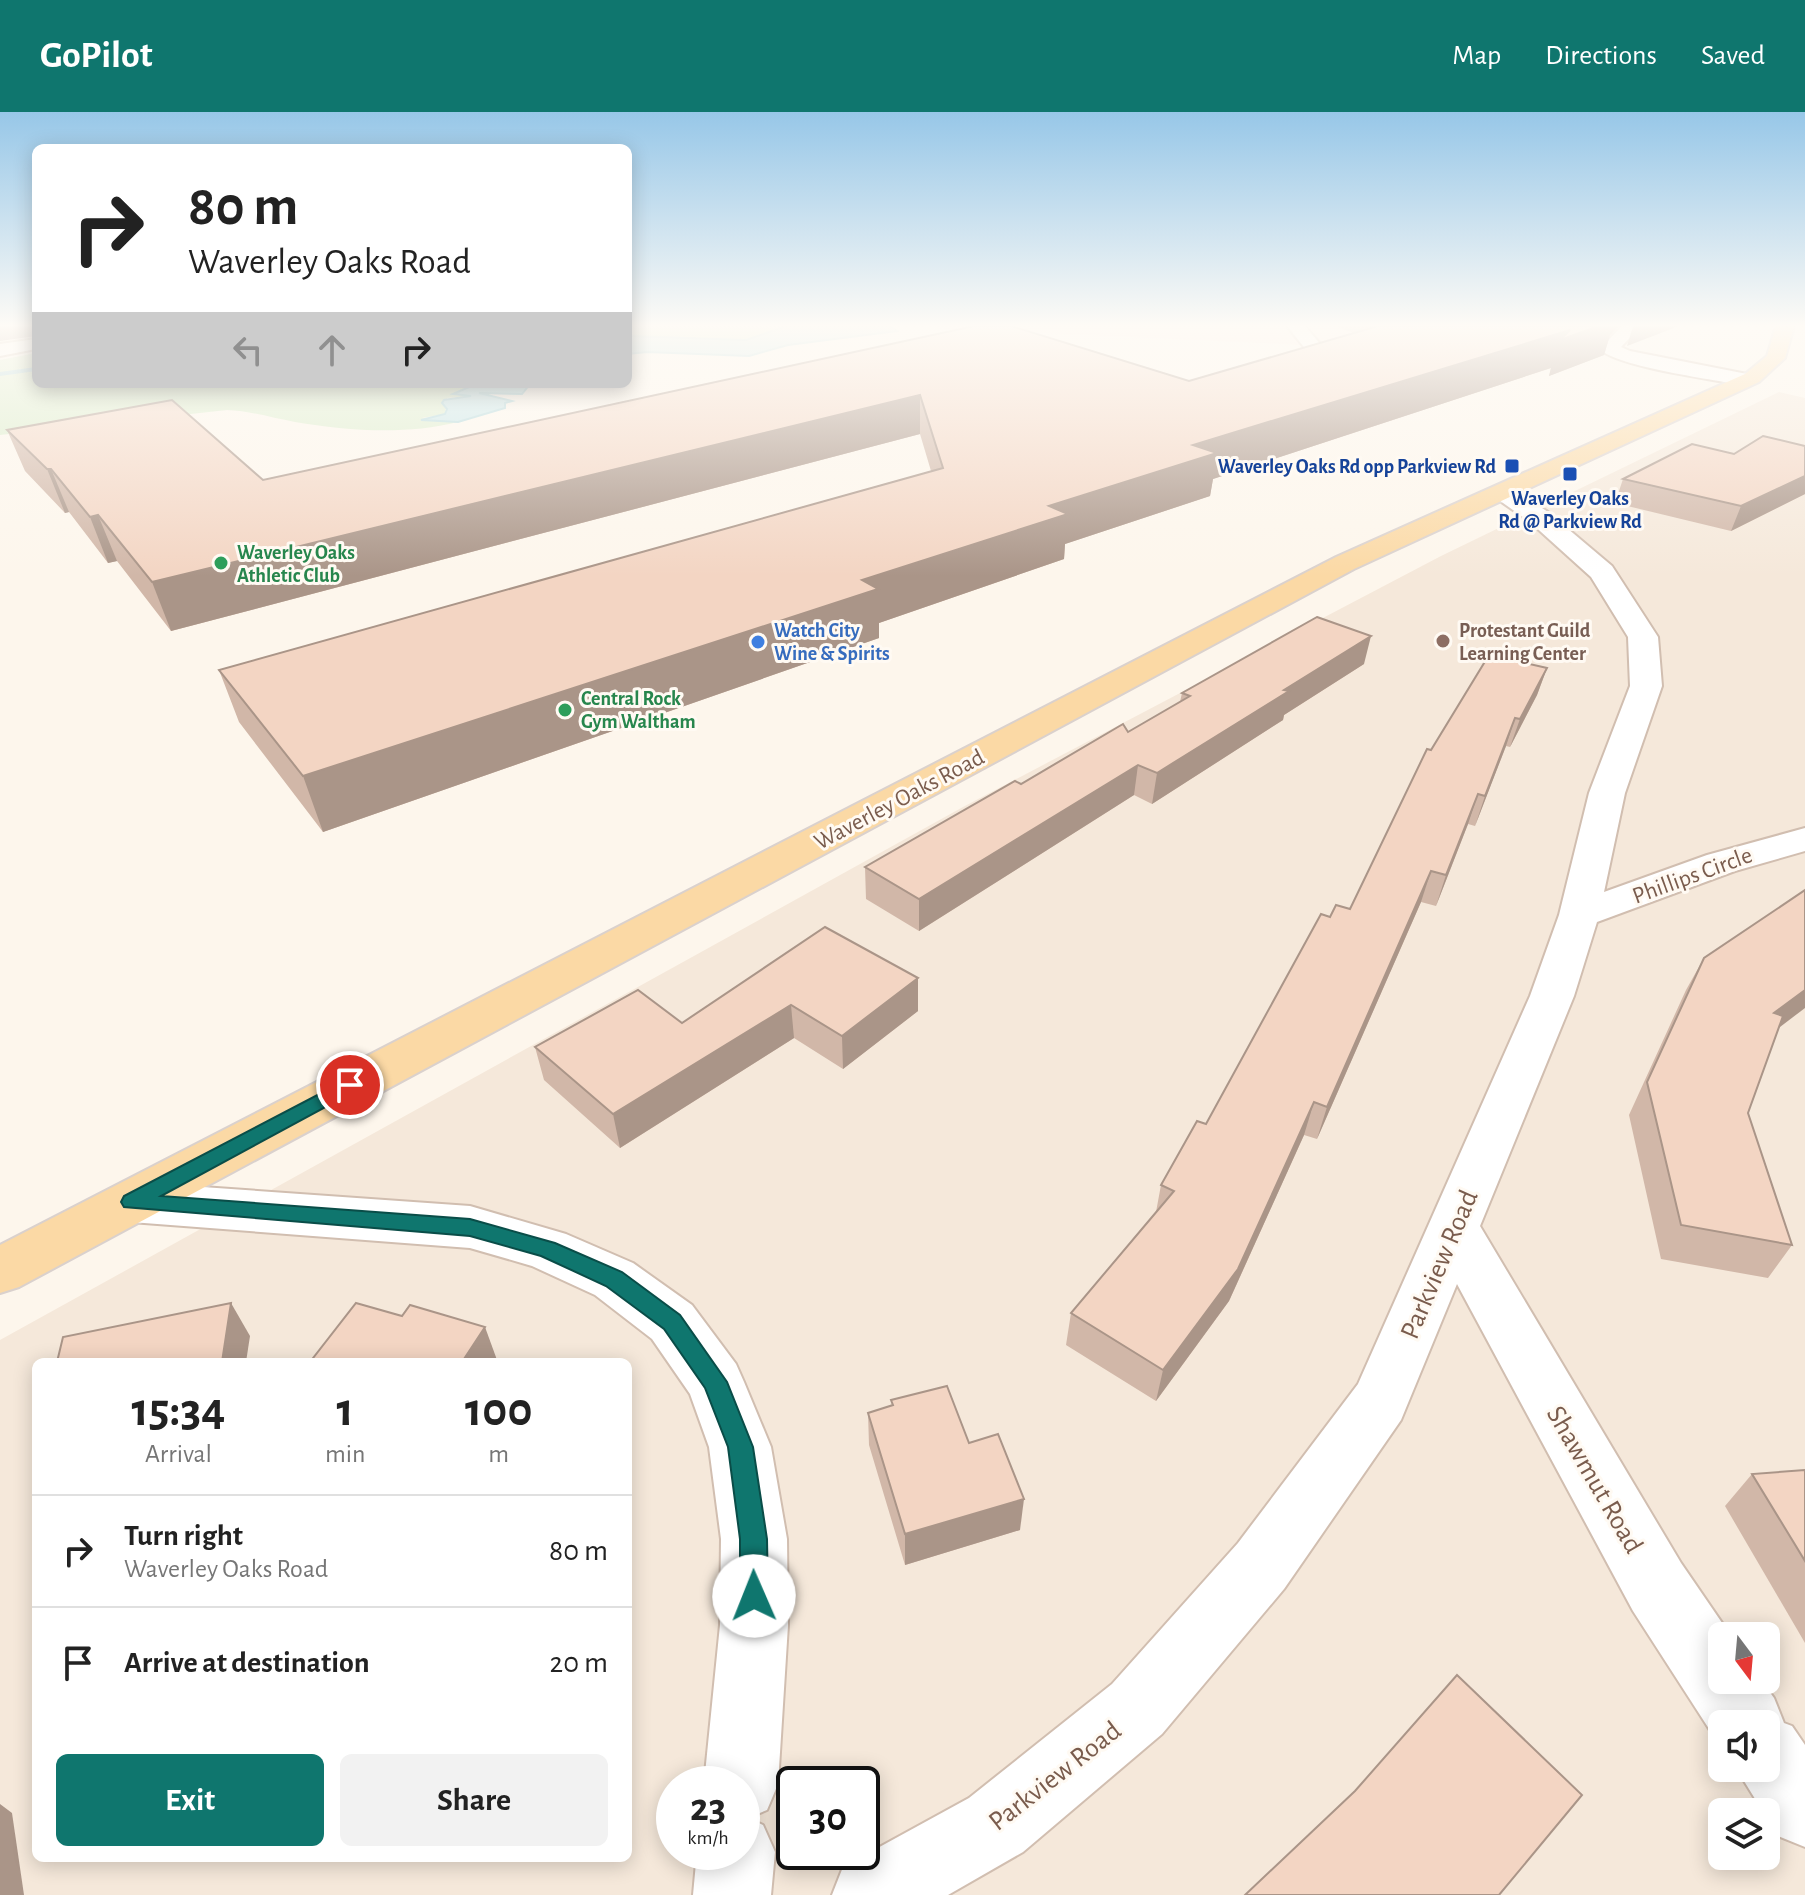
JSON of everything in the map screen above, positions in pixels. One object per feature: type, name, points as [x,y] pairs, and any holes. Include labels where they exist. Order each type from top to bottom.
[{"type":"main road","name":"Waverley Oaks Road","points":[[0,1271],[1345,563],[1684,409]]},
{"type":"street","name":"Parkview Road","points":[[871,1895],[996,1825],[1147,1697],[1261,1566],[1380,1401],[1552,996],[1579,915],[1607,793],[1646,686],[1643,637],[1602,572],[1539,517],[1504,493]]},
{"type":"street","name":"Phillips Circle","points":[[1579,915],[1721,863],[1805,839]]},
{"type":"street","points":[[131,1202],[470,1227],[547,1249],[614,1279],[672,1322],[715,1382],[740,1447],[754,1539],[754,1625],[742,1766]]},
{"type":"street","name":"Shawmut Road","points":[[1454,1228],[1657,1587],[1739,1710]]},
{"type":"street","points":[[1780,1772],[1805,1809]]},
{"type":"street","points":[[732,1895],[734,1870]]},
{"type":"shaded area","points":[[1744,409],[1805,409],[1805,1895],[0,1895],[0,1340],[963,807],[1441,556]]},
{"type":"green space","points":[[0,409],[446,409],[445,414],[422,418],[458,422],[418,429],[336,428],[227,410],[0,435]]},
{"type":"water","points":[[447,409],[501,409],[458,422],[421,420],[445,414]]},
{"type":"building","points":[[121,409],[182,409],[263,480],[590,409],[862,409],[152,582],[98,515],[90,517],[51,469],[47,469],[7,430]]},
{"type":"building","points":[[924,409],[1310,409],[1193,445],[1217,453],[1049,506],[1068,514],[862,580],[878,589],[303,776],[219,670],[943,468]]},
{"type":"building","points":[[1763,436],[1805,446],[1805,476],[1741,506],[1623,479],[1692,444],[1734,454]]},
{"type":"building","points":[[1317,617],[1371,636],[1157,773],[1138,765],[919,899],[865,867],[1015,781],[1021,784],[1123,724],[1128,732],[1190,696],[1182,693]]},
{"type":"building","points":[[1489,655],[1547,668],[1520,719],[1515,718],[1485,796],[1478,794],[1446,875],[1431,871],[1327,1107],[1314,1102],[1238,1269],[1163,1370],[1071,1313],[1174,1191],[1161,1185],[1197,1121],[1206,1124],[1321,914],[1330,917],[1336,905],[1350,909],[1427,749],[1431,750]]},
{"type":"building","points":[[1805,890],[1805,990],[1774,1013],[1783,1016],[1748,1113],[1792,1245],[1681,1225],[1647,1082],[1704,958]]},
{"type":"building","points":[[825,927],[918,978],[842,1036],[791,1005],[613,1114],[535,1047],[638,990],[682,1023]]},
{"type":"building","points":[[231,1303],[223,1358],[58,1358],[63,1337]]},
{"type":"building","points":[[356,1303],[402,1316],[410,1305],[485,1327],[465,1358],[313,1358]]},
{"type":"building","points":[[947,1386],[969,1443],[998,1434],[1024,1499],[905,1534],[868,1413],[893,1405],[891,1400]]},
{"type":"building","points":[[1805,1470],[1805,1561],[1752,1474]]},
{"type":"building","points":[[1457,1675],[1582,1795],[1499,1895],[1245,1895],[1355,1791]]},
{"type":"place","name":"Waverley Oaks Rd opp Parkview Rd","points":[[1512,466]]},
{"type":"place","name":"Waverley Oaks Rd @ Parkview Rd","points":[[1570,474]]},
{"type":"place","name":"Waverley Oaks Athletic Club","points":[[221,563]]},
{"type":"place","name":"Protestant Guild Learning Center","points":[[1443,641]]},
{"type":"place","name":"Watch City Wine & Spirits","points":[[758,642]]},
{"type":"place","name":"Central Rock Gym Waltham","points":[[565,710]]},
{"type":"route","points":[[350,1085],[131,1202],[470,1227],[547,1249],[614,1279],[672,1322],[715,1382],[740,1447],[754,1539],[754,1596]]}]
